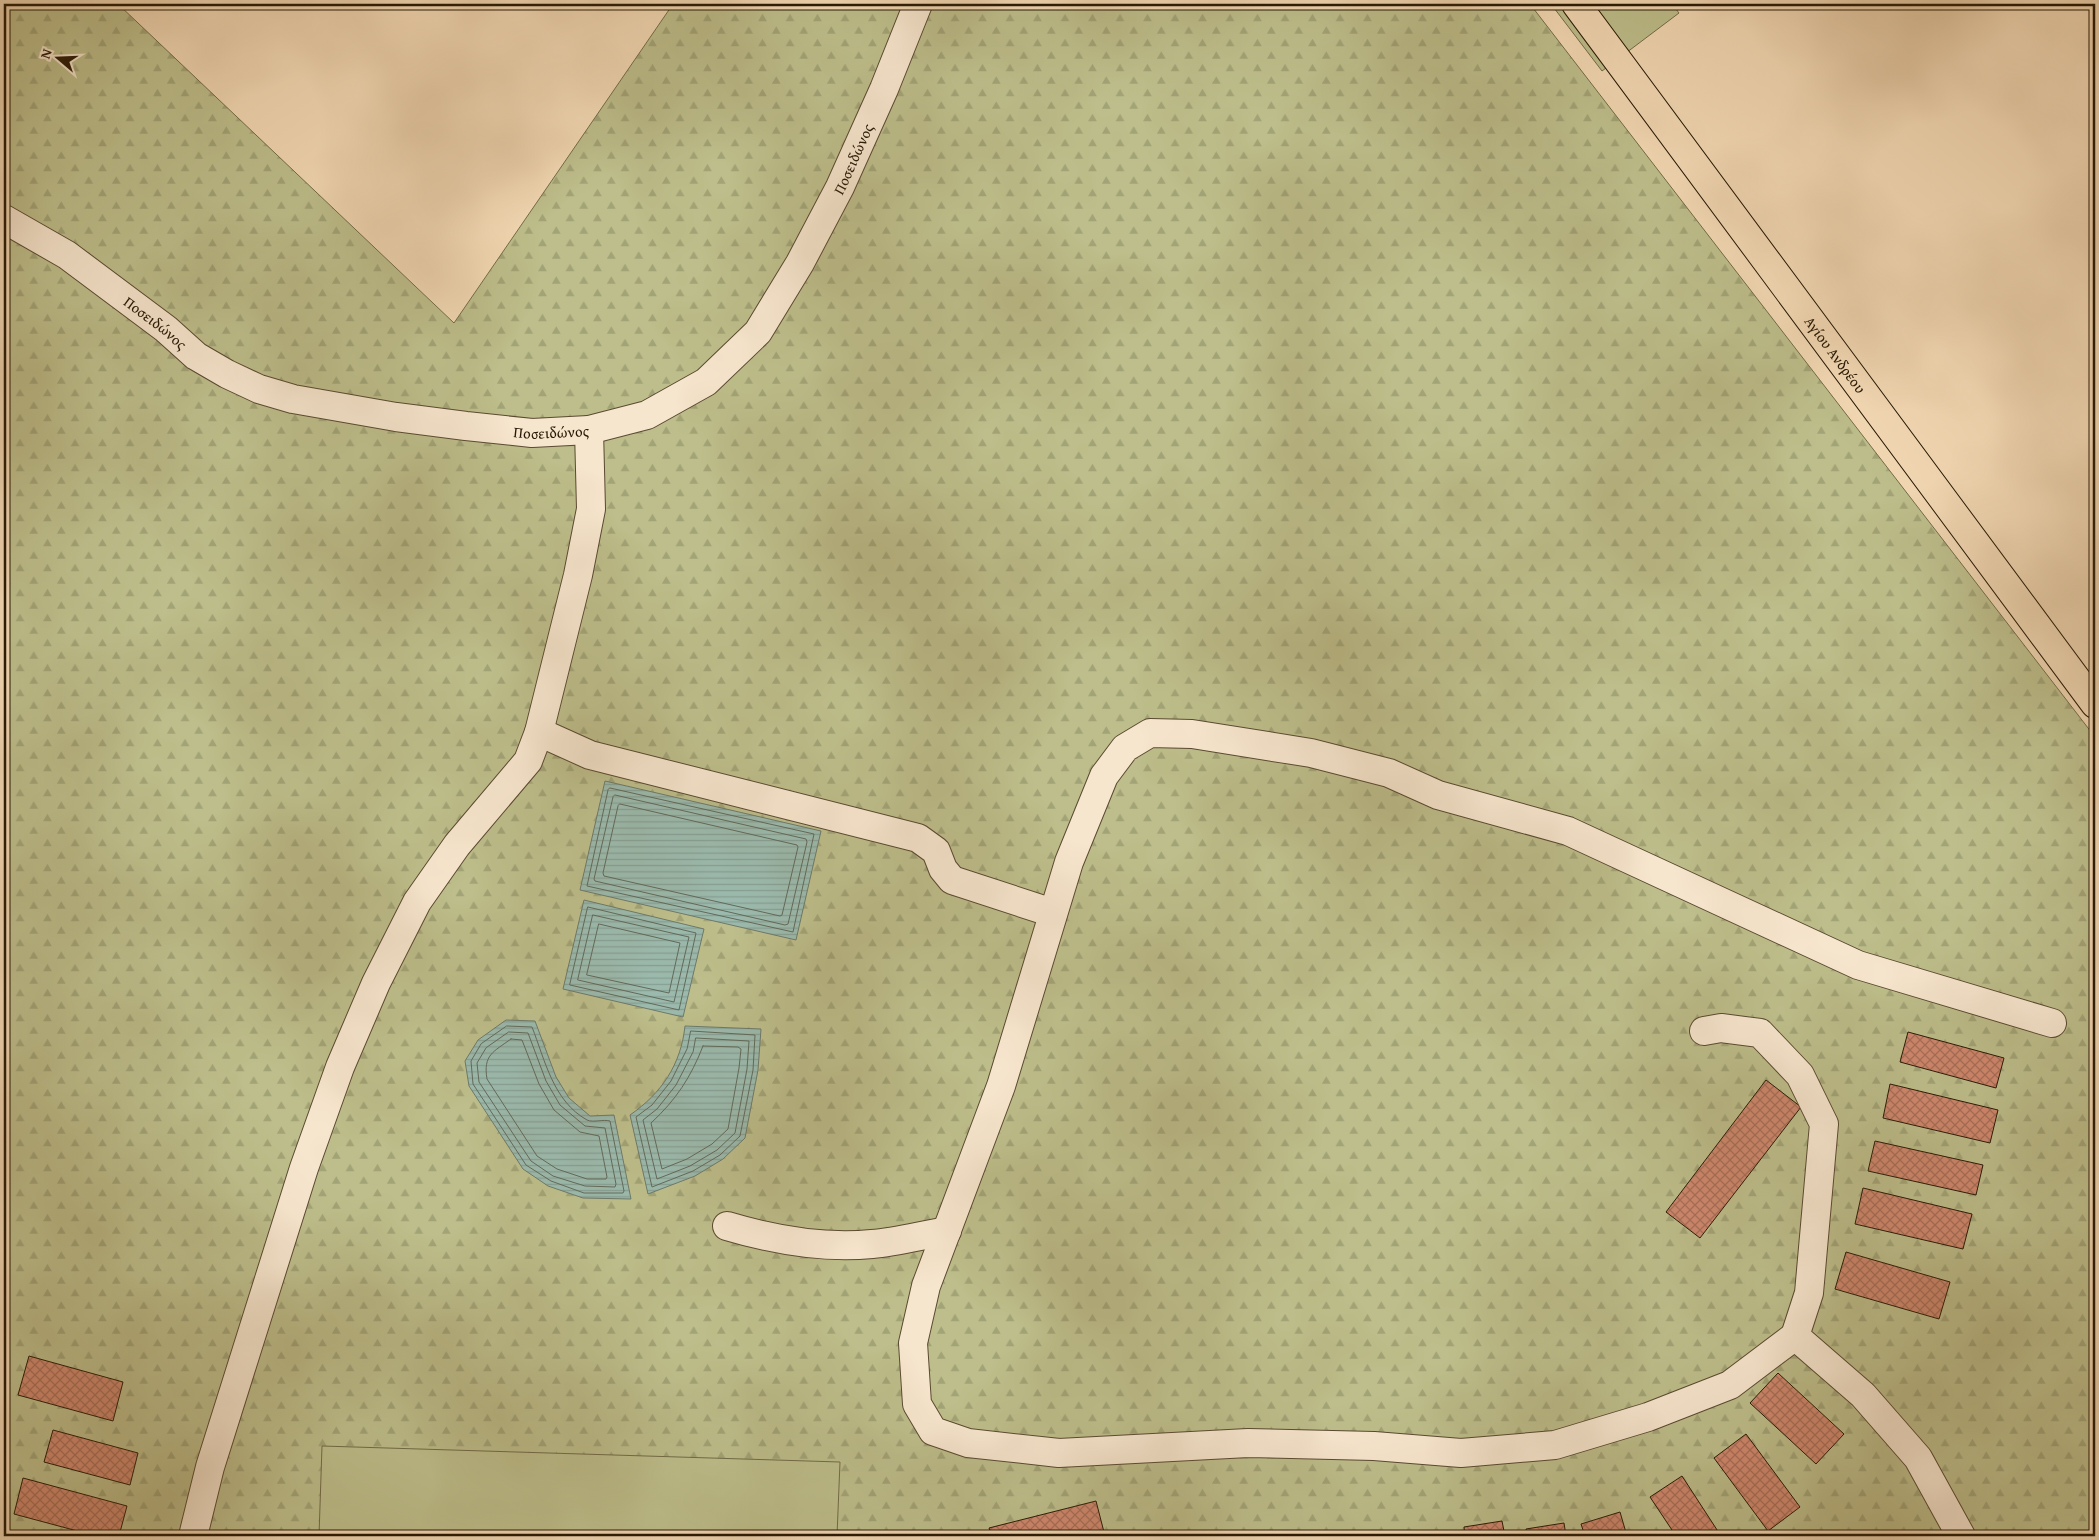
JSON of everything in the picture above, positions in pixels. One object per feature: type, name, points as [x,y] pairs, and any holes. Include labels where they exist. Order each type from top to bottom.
[{"type":"main road","name":"Αγίου Ανδρέου","points":[[1576,4],[2095,704]]},
{"type":"street","name":"Ποσειδώνος","points":[[4,219],[67,255],[166,329],[196,356],[227,374],[260,389],[293,399],[396,417],[457,425],[532,433],[590,430],[647,415],[706,382],[758,332],[800,263],[840,186],[884,89],[918,4]]},
{"type":"street","points":[[194,1536],[210,1466],[301,1177],[340,1067],[365,1008],[417,902],[458,845],[528,760],[539,732],[578,575],[591,509],[590,430]]},
{"type":"street","points":[[539,732],[590,755],[918,838],[936,851],[943,869],[952,880],[1053,913]]},
{"type":"street","points":[[1704,1031],[1720,1028],[1760,1033],[1800,1075],[1824,1124],[1810,1293],[1795,1336],[1730,1385],[1648,1417],[1555,1445],[1461,1453],[1374,1446],[1248,1443],[1059,1453],[978,1444],[933,1431],[917,1404],[913,1343],[926,1286],[1001,1086],[1069,862],[1104,776],[1125,748],[1150,733],[1192,734],[1311,753],[1388,773],[1438,795],[1568,831],[1858,965],[2052,1023]]},
{"type":"street","points":[[727,1226],[762,1236],[804,1244],[871,1244],[948,1231]]},
{"type":"street","points":[[1795,1336],[1863,1395],[1918,1458],[1962,1536]]},
{"type":"green space","points":[[4,4],[118,4],[454,323],[673,4],[1530,4],[2095,737],[2095,1536],[4,1536]]},
{"type":"green space","points":[[1551,4],[1672,4],[1679,13],[1602,71]]},
{"type":"green space","points":[[322,1446],[840,1462],[837,1536],[319,1536]]},
{"type":"water","points":[[605,781],[821,831],[796,940],[580,890]]},
{"type":"water","points":[[584,900],[704,929],[683,1017],[563,989]]},
{"type":"water","points":[[506,1020],[535,1021],[556,1077],[569,1098],[590,1116],[614,1115],[631,1199],[583,1198],[548,1186],[523,1169],[469,1086],[465,1061],[478,1040]]},
{"type":"water","points":[[685,1026],[761,1029],[758,1070],[745,1138],[723,1159],[695,1176],[648,1194],[630,1115],[652,1097],[668,1076],[679,1053]]},
{"type":"building","points":[[1908,1032],[2004,1058],[1996,1088],[1900,1062]]},
{"type":"building","points":[[1766,1080],[1801,1107],[1700,1238],[1666,1212]]},
{"type":"building","points":[[1890,1084],[1998,1110],[1990,1143],[1883,1118]]},
{"type":"building","points":[[1875,1141],[1983,1165],[1976,1195],[1868,1171]]},
{"type":"building","points":[[1863,1188],[1972,1214],[1963,1249],[1855,1224]]},
{"type":"building","points":[[1846,1252],[1950,1282],[1939,1319],[1835,1289]]},
{"type":"building","points":[[29,1356],[123,1382],[113,1421],[18,1395]]},
{"type":"building","points":[[1778,1373],[1844,1434],[1816,1464],[1750,1403]]},
{"type":"building","points":[[53,1430],[138,1453],[130,1485],[44,1462]]},
{"type":"building","points":[[1746,1434],[1800,1507],[1768,1531],[1714,1458]]},
{"type":"building","points":[[1682,1476],[1721,1536],[1676,1536],[1650,1497]]},
{"type":"building","points":[[23,1478],[127,1506],[119,1536],[96,1536],[14,1514]]},
{"type":"building","points":[[1096,1501],[1105,1536],[992,1536],[989,1528]]},
{"type":"building","points":[[1620,1512],[1627,1536],[1585,1536],[1581,1524]]},
{"type":"building","points":[[1502,1521],[1505,1536],[1465,1536],[1464,1527]]},
{"type":"building","points":[[1564,1523],[1566,1536],[1527,1536],[1526,1529]]}]
